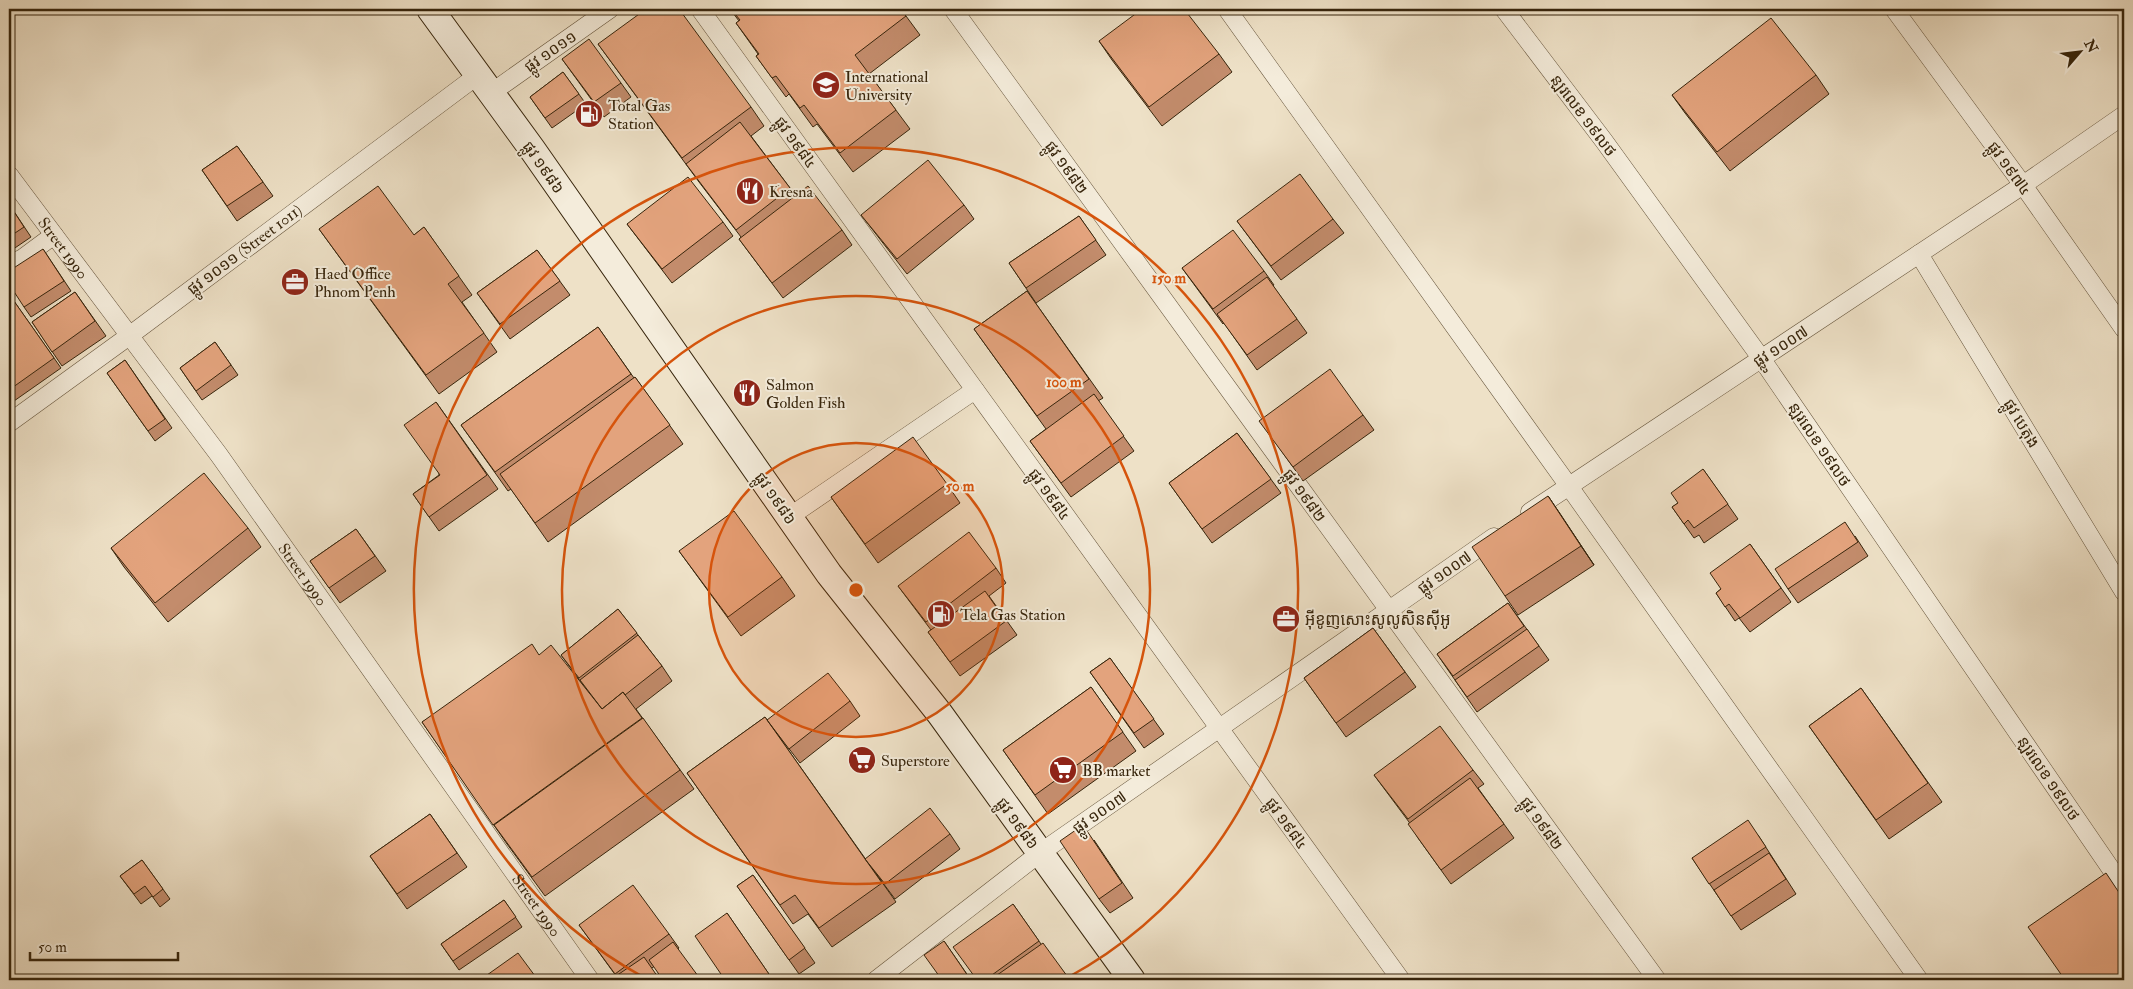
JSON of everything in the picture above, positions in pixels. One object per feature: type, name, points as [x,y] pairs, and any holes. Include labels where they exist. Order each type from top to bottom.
[{"type":"main road","name":"ផ្លូវ ១៩៨៦","points":[[430,9],[485,84],[829,574],[940,714],[1132,980]]},
{"type":"street","name":"ផ្លូវ ១០១១","points":[[485,84],[610,9]]},
{"type":"street","name":"ផ្លូវ ១៩៨៤","points":[[700,9],[1400,980]]},
{"type":"street","name":"ផ្លូវ ១៩៨២","points":[[953,9],[1657,980]]},
{"type":"street","points":[[1227,9],[1568,485],[1918,980]]},
{"type":"street","name":"ន្ឡរលេខ ១៩លថ","points":[[1504,9],[1604,141],[1761,358],[2124,888]]},
{"type":"street","name":"ផ្លូវ ១៩៧៤","points":[[1894,9],[2124,329]]},
{"type":"street","name":"ផ្លូវ ១០១១ (Street 1011)","points":[[9,423],[485,84]]},
{"type":"street","name":"ផ្លូវ ១០០៧","points":[[876,980],[1040,853],[1568,485],[2023,186],[2124,115]]},
{"type":"street","name":"Street 1990","points":[[9,175],[220,455],[590,980]]},
{"type":"street","points":[[9,265],[23,258],[54,235]]},
{"type":"street","name":"ផ្លូវ បេតុង","points":[[1919,254],[2124,592]]},
{"type":"street","points":[[789,517],[975,390]]},
{"type":"building","points":[[646,9],[679,9],[751,107],[682,158],[598,44]]},
{"type":"building","name":"International University","points":[[731,9],[821,9],[824,13],[829,9],[901,9],[906,16],[855,55],[896,110],[840,153],[804,105],[800,108],[776,76],[772,78],[756,56],[759,54],[736,23],[740,20]]},
{"type":"building","points":[[1142,9],[1184,9],[1219,54],[1149,107],[1099,41]]},
{"type":"building","points":[[1771,18],[1816,75],[1717,152],[1672,95]]},
{"type":"building","points":[[589,39],[621,83],[594,102],[562,59]]},
{"type":"building","points":[[563,72],[579,94],[545,118],[530,97]]},
{"type":"building","points":[[740,122],[790,188],[736,230],[686,164]]},
{"type":"building","points":[[237,146],[263,182],[227,206],[202,170]]},
{"type":"building","points":[[928,160],[964,205],[897,259],[861,215]]},
{"type":"building","points":[[1300,174],[1333,219],[1271,266],[1237,221]]},
{"type":"building","points":[[688,177],[723,222],[662,269],[627,224]]},
{"type":"building","points":[[378,186],[414,235],[424,227],[459,276],[448,284],[484,333],[426,375],[319,229]]},
{"type":"building","points":[[808,186],[842,230],[772,283],[739,239]]},
{"type":"building","points":[[9,204],[24,227],[9,237]]},
{"type":"building","points":[[1079,216],[1096,240],[1026,288],[1009,263]]},
{"type":"building","points":[[1233,230],[1264,271],[1213,309],[1182,268]]},
{"type":"building","points":[[43,249],[64,281],[24,307],[9,284],[9,271]]},
{"type":"building","points":[[537,250],[560,281],[500,324],[477,293]]},
{"type":"building","points":[[1267,277],[1297,319],[1247,355],[1217,314]]},
{"type":"building","points":[[1027,291],[1089,379],[1037,416],[974,329]]},
{"type":"building","points":[[75,292],[95,321],[52,352],[32,322]]},
{"type":"building","points":[[9,294],[54,358],[9,390]]},
{"type":"building","points":[[598,327],[631,374],[495,472],[461,425]]},
{"type":"building","points":[[215,342],[231,365],[196,391],[180,368]]},
{"type":"building","points":[[125,360],[165,419],[148,431],[107,373]]},
{"type":"building","points":[[1330,369],[1363,415],[1293,467],[1259,421]]},
{"type":"building","points":[[635,377],[670,425],[535,523],[500,474]]},
{"type":"building","points":[[1094,394],[1124,436],[1061,483],[1030,441]]},
{"type":"building","points":[[436,402],[487,475],[429,517],[413,494],[440,475],[404,425]]},
{"type":"building","points":[[1237,433],[1271,479],[1202,529],[1169,483]]},
{"type":"building","points":[[913,437],[947,484],[865,544],[831,497]]},
{"type":"building","points":[[1703,469],[1728,504],[1694,528],[1688,520],[1684,524],[1672,507],[1678,503],[1671,493]]},
{"type":"building","points":[[204,473],[248,528],[155,603],[111,548]]},
{"type":"building","points":[[1548,496],[1581,546],[1505,596],[1472,547]]},
{"type":"building","points":[[734,511],[782,577],[728,617],[679,551]]},
{"type":"building","points":[[1845,522],[1858,542],[1788,589],[1775,569]]},
{"type":"building","points":[[356,529],[375,556],[329,588],[310,561]]},
{"type":"building","points":[[969,532],[996,568],[926,622],[898,586]]},
{"type":"building","points":[[1750,544],[1781,588],[1740,618],[1729,604],[1725,607],[1716,593],[1721,589],[1710,573]]},
{"type":"building","points":[[985,591],[1006,621],[950,662],[928,632]]},
{"type":"building","points":[[1508,603],[1524,626],[1453,676],[1437,654]]},
{"type":"building","points":[[618,609],[637,633],[579,678],[561,655]]},
{"type":"building","points":[[1373,628],[1405,672],[1336,723],[1304,678]]},
{"type":"building","points":[[1527,629],[1539,646],[1467,697],[1455,680]]},
{"type":"building","points":[[638,635],[662,666],[625,695],[623,692],[602,709],[580,680]]},
{"type":"building","points":[[532,644],[539,655],[551,645],[602,709],[623,692],[642,718],[493,825],[422,722]]},
{"type":"building","points":[[1110,658],[1154,719],[1134,733],[1090,672]]},
{"type":"building","points":[[828,673],[850,701],[789,749],[767,720]]},
{"type":"building","points":[[1091,687],[1123,732],[1035,795],[1003,750]]},
{"type":"building","points":[[1861,688],[1928,783],[1876,820],[1809,726]]},
{"type":"building","points":[[765,717],[882,883],[819,928],[795,895],[780,905],[687,773]]},
{"type":"building","points":[[643,718],[680,770],[532,877],[494,825]]},
{"type":"building","points":[[1440,726],[1473,770],[1408,819],[1374,775]]},
{"type":"building","points":[[1470,778],[1504,824],[1441,870],[1408,824]]},
{"type":"building","points":[[930,808],[950,834],[885,884],[865,859]]},
{"type":"building","points":[[430,814],[457,853],[397,894],[370,856]]},
{"type":"building","points":[[1748,820],[1766,847],[1709,884],[1692,858]]},
{"type":"building","points":[[1083,825],[1122,883],[1099,899],[1060,841]]},
{"type":"building","points":[[1769,853],[1786,879],[1731,916],[1714,890]]},
{"type":"building","points":[[142,860],[163,889],[153,897],[145,886],[134,894],[120,876]]},
{"type":"building","points":[[2106,873],[2124,900],[2124,980],[2065,980],[2028,927]]},
{"type":"building","points":[[753,875],[805,948],[789,960],[737,886]]},
{"type":"building","points":[[633,885],[669,934],[615,974],[579,925]]},
{"type":"building","points":[[504,900],[516,917],[453,961],[441,944]]},
{"type":"building","points":[[1013,904],[1039,941],[985,980],[977,980],[953,947]]},
{"type":"building","points":[[727,913],[771,977],[766,980],[725,980],[695,936]]},
{"type":"building","points":[[944,941],[968,976],[962,980],[942,980],[924,955]]},
{"type":"building","points":[[673,942],[701,980],[663,980],[649,960]]},
{"type":"building","points":[[1043,943],[1070,980],[990,980]]},
{"type":"building","points":[[518,953],[538,980],[480,980]]},
{"type":"building","points":[[644,957],[660,980],[619,980],[616,976]]},
{"type":"place","name":"International University","points":[[826,85]]},
{"type":"place","name":"Total Gas Station","points":[[589,114]]},
{"type":"place","name":"Kresna","points":[[750,191]]},
{"type":"place","name":"Haed Office Phnom Penh","points":[[295,282]]},
{"type":"place","name":"Salmon Golden Fish","points":[[747,393]]},
{"type":"place","name":"Tela Gas Station","points":[[941,614]]},
{"type":"place","name":"អ៊ីខូញសោះសូលូសិនស៊ីអូ","points":[[1286,619]]},
{"type":"place","name":"Superstore","points":[[862,760]]},
{"type":"place","name":"BB market","points":[[1063,770]]}]
